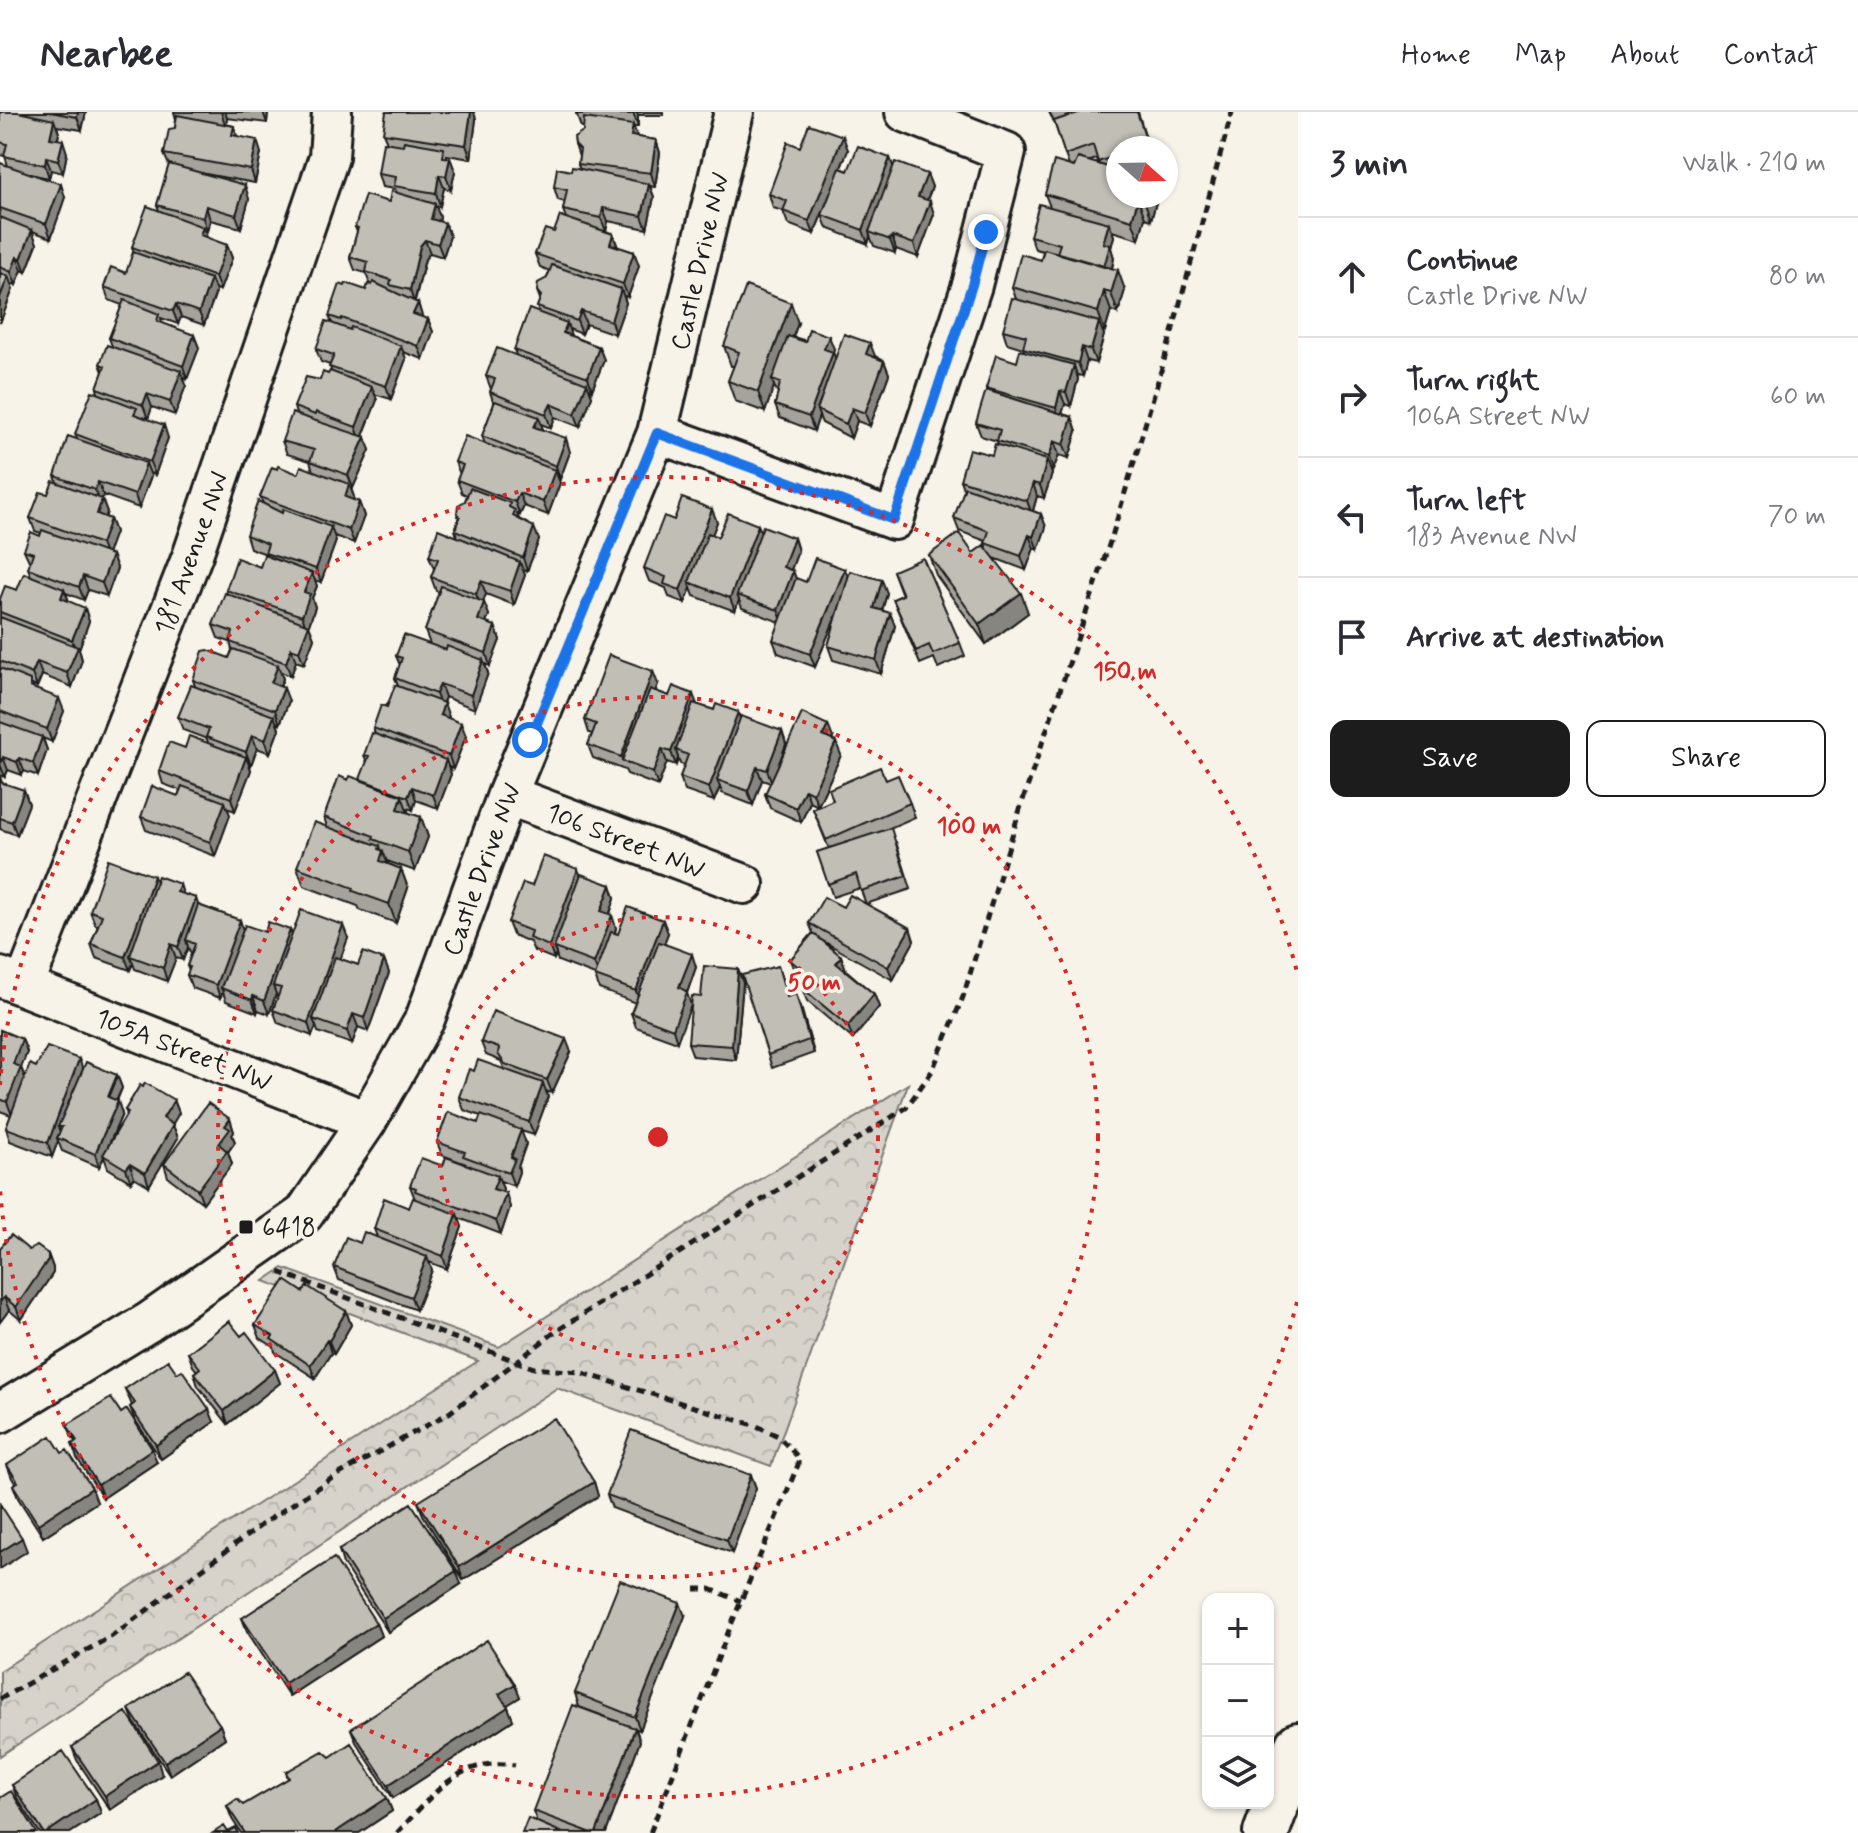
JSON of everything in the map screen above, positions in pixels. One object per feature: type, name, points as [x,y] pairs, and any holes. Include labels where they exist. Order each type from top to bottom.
[{"type":"highway","points":[[1266,1827],[1298,1745]]},
{"type":"street","name":"181 Avenue NW","points":[[12,982],[193,554],[329,157],[332,112]]},
{"type":"street","name":"Castle Drive NW","points":[[0,1413],[149,1322],[304,1214],[367,1121],[425,1019],[507,795],[657,433],[734,112]]},
{"type":"street","points":[[657,433],[894,520],[972,285],[1006,152],[905,112]]},
{"type":"street","name":"106 Street NW","points":[[507,795],[744,884]]},
{"type":"street","name":"105A Street NW","points":[[12,982],[367,1121]]},
{"type":"path","points":[[0,1699],[112,1636],[268,1520],[334,1477],[449,1413],[555,1332],[906,1108],[916,1097],[932,1071],[963,997],[1021,806],[1113,533],[1232,112]]},
{"type":"path","points":[[241,1258],[534,1368],[579,1372],[606,1379],[757,1426],[778,1436],[798,1457],[650,1833]]},
{"type":"path","points":[[695,1589],[710,1589],[741,1601]]},
{"type":"path","points":[[397,1833],[456,1775],[494,1761],[515,1765]]},
{"type":"green space","points":[[908,1084],[771,1466],[557,1388],[0,1756],[0,1671],[478,1361],[264,1281],[283,1268],[499,1347]]},
{"type":"building","points":[[0,112],[18,112],[54,120],[50,138],[63,140],[58,160],[46,157],[45,165],[4,156],[7,144],[0,142]]},
{"type":"building","points":[[50,112],[78,112],[77,117]]},
{"type":"building","points":[[386,112],[471,112],[466,145],[383,133]]},
{"type":"building","points":[[633,112],[633,114],[576,114]]},
{"type":"building","points":[[1081,112],[1137,112],[1145,136],[1106,136],[1106,159],[1098,162],[1093,145],[1065,155],[1054,121]]},
{"type":"building","points":[[177,115],[234,126],[232,135],[257,140],[251,170],[164,154],[169,129],[175,128]]},
{"type":"building","points":[[584,118],[633,125],[631,136],[656,140],[651,173],[578,164],[580,149],[574,137],[583,131]]},
{"type":"building","points":[[809,124],[843,136],[809,221],[783,211],[787,201],[769,194],[788,142],[800,147]]},
{"type":"building","points":[[404,141],[444,148],[443,157],[450,158],[446,176],[439,175],[436,193],[394,186],[396,177],[378,174],[383,142],[403,145]]},
{"type":"building","points":[[858,146],[890,158],[863,230],[822,215],[840,168],[848,171]]},
{"type":"building","points":[[1078,158],[1106,166],[1106,208],[1135,208],[1132,220],[1045,194],[1054,161],[1074,167]]},
{"type":"building","points":[[895,162],[927,174],[918,197],[930,201],[914,244],[869,232]]},
{"type":"building","points":[[0,163],[61,184],[46,224],[0,208]]},
{"type":"building","points":[[169,164],[245,185],[236,215],[206,206],[203,218],[157,205]]},
{"type":"building","points":[[572,167],[649,184],[642,216],[603,208],[601,218],[563,210],[567,190],[554,187],[557,168],[571,171]]},
{"type":"building","points":[[391,191],[435,204],[431,219],[445,223],[438,244],[425,240],[420,246],[410,290],[390,285],[391,280],[366,272],[368,262],[350,257],[365,195],[389,202]]},
{"type":"building","points":[[1039,204],[1109,223],[1103,243],[1110,245],[1104,267],[1057,253],[1060,244],[1030,236]]},
{"type":"building","points":[[147,206],[203,227],[200,235],[227,245],[215,277],[132,247]]},
{"type":"building","points":[[560,216],[613,234],[610,244],[634,252],[623,284],[535,254],[545,229],[554,232]]},
{"type":"building","points":[[0,217],[32,230],[21,259],[17,257],[11,272],[0,267]]},
{"type":"building","points":[[1044,249],[1118,270],[1111,293],[1104,291],[1098,312],[1012,287],[1021,254],[1041,260]]},
{"type":"building","points":[[133,252],[211,279],[199,312],[176,304],[173,311],[104,287],[111,267],[126,273]]},
{"type":"building","points":[[552,265],[621,289],[611,321],[581,311],[577,321],[537,307],[541,296],[537,291],[538,283],[547,278]]},
{"type":"building","points":[[0,273],[8,276],[0,297]]},
{"type":"building","points":[[373,282],[418,303],[413,314],[428,319],[418,346],[329,316],[340,284],[366,290],[368,284],[372,285]]},
{"type":"building","points":[[746,286],[791,303],[758,392],[728,381],[739,352],[724,346]]},
{"type":"building","points":[[1012,298],[1099,322],[1091,350],[1082,347],[1078,363],[1023,348],[1026,336],[1003,330]]},
{"type":"building","points":[[124,300],[159,314],[157,321],[194,335],[183,366],[109,338]]},
{"type":"building","points":[[529,309],[567,323],[563,333],[599,347],[588,377],[514,350]]},
{"type":"building","points":[[326,321],[401,346],[386,386],[329,367],[334,355],[316,349]]},
{"type":"building","points":[[809,329],[829,336],[824,349],[833,352],[809,417],[775,405],[780,383],[772,380],[788,336],[805,342]]},
{"type":"building","points":[[844,334],[870,343],[866,354],[884,361],[865,413],[852,408],[846,424],[817,410]]},
{"type":"building","points":[[107,345],[181,371],[170,402],[147,394],[143,405],[97,388],[105,366],[100,364]]},
{"type":"building","points":[[497,348],[587,383],[575,414],[551,404],[546,414],[490,392],[495,379],[486,376]]},
{"type":"building","points":[[1020,350],[1074,365],[1066,392],[1060,391],[1056,408],[986,388],[996,355],[1017,362]]},
{"type":"building","points":[[330,371],[372,387],[356,427],[294,407],[306,377],[320,380],[323,372],[328,374]]},
{"type":"building","points":[[986,390],[1072,417],[1064,445],[1054,441],[1049,457],[997,441],[1000,430],[976,423]]},
{"type":"building","points":[[92,391],[137,408],[134,414],[164,425],[150,462],[75,434]]},
{"type":"building","points":[[495,401],[539,417],[534,427],[566,438],[556,466],[482,436]]},
{"type":"building","points":[[292,413],[365,437],[348,475],[310,461],[314,450],[282,441]]},
{"type":"building","points":[[68,436],[146,463],[135,495],[98,482],[95,490],[55,476]]},
{"type":"building","points":[[465,436],[555,470],[543,502],[519,493],[515,502],[457,480],[463,465],[455,462]]},
{"type":"building","points":[[995,444],[1047,460],[1040,485],[1033,483],[1027,501],[960,480],[969,449],[992,455]]},
{"type":"building","points":[[278,466],[298,474],[301,466],[349,484],[345,497],[359,502],[349,530],[260,497],[272,467],[277,469]]},
{"type":"building","points":[[53,481],[102,499],[97,514],[110,519],[101,544],[30,518],[40,492],[48,494]]},
{"type":"building","points":[[965,487],[1041,514],[1033,537],[1029,535],[1021,556],[985,543],[989,531],[954,518]]},
{"type":"building","points":[[470,488],[510,503],[509,507],[515,510],[513,516],[534,527],[523,558],[455,530],[460,517],[458,505],[465,501]]},
{"type":"building","points":[[682,498],[712,509],[680,590],[664,584],[666,577],[644,568],[664,516],[674,520]]},
{"type":"building","points":[[258,501],[282,513],[283,509],[331,527],[316,569],[265,553],[268,544],[246,535]]},
{"type":"building","points":[[728,513],[758,525],[730,598],[689,582],[708,533],[718,537]]},
{"type":"building","points":[[763,526],[794,538],[783,567],[793,571],[778,610],[737,595]]},
{"type":"building","points":[[438,529],[520,562],[510,591],[481,581],[476,594],[431,577],[438,559],[429,556]]},
{"type":"building","points":[[42,530],[112,555],[102,583],[83,576],[79,587],[28,568],[33,553],[24,550],[31,532],[40,536]]},
{"type":"building","points":[[959,533],[973,553],[984,545],[1021,593],[979,624],[929,555]]},
{"type":"building","points":[[264,555],[312,573],[304,592],[310,594],[302,616],[226,590],[237,558],[260,567]]},
{"type":"building","points":[[815,558],[845,569],[810,654],[773,640],[796,578],[806,582]]},
{"type":"building","points":[[923,558],[960,643],[933,654],[929,645],[916,651],[893,599],[903,595],[893,571]]},
{"type":"building","points":[[850,571],[882,580],[874,608],[890,613],[876,660],[828,646]]},
{"type":"building","points":[[24,573],[64,589],[61,598],[85,608],[72,640],[0,612],[0,599],[5,586],[17,590]]},
{"type":"building","points":[[441,586],[484,602],[478,620],[495,626],[486,653],[425,631]]},
{"type":"building","points":[[225,593],[309,625],[299,651],[291,648],[286,663],[230,642],[233,632],[213,625]]},
{"type":"building","points":[[0,617],[78,647],[67,673],[37,662],[32,674],[0,661]]},
{"type":"building","points":[[404,635],[446,650],[447,646],[483,660],[471,695],[440,684],[436,694],[395,678],[402,658],[396,656]]},
{"type":"building","points":[[233,649],[278,665],[271,683],[284,688],[275,710],[193,680],[203,651],[229,658]]},
{"type":"building","points":[[609,655],[653,671],[621,757],[588,745],[596,724],[585,720]]},
{"type":"building","points":[[0,668],[30,680],[30,687],[59,698],[47,729],[0,711]]},
{"type":"building","points":[[191,685],[274,716],[265,740],[252,735],[246,752],[206,737],[209,729],[178,717]]},
{"type":"building","points":[[395,685],[444,703],[440,715],[461,723],[449,756],[373,728],[381,705],[387,707]]},
{"type":"building","points":[[673,686],[693,694],[671,752],[662,749],[653,773],[622,761],[650,689],[669,696]]},
{"type":"building","points":[[693,703],[714,710],[716,704],[738,712],[709,788],[680,777],[688,755],[676,750]]},
{"type":"building","points":[[802,713],[828,725],[823,736],[836,742],[813,793],[805,789],[796,808],[765,794]]},
{"type":"building","points":[[741,716],[782,731],[767,770],[757,767],[748,791],[717,780]]},
{"type":"building","points":[[0,722],[42,737],[33,763],[3,757],[0,764]]},
{"type":"building","points":[[372,733],[446,760],[433,795],[412,787],[408,797],[360,779],[369,756],[364,755]]},
{"type":"building","points":[[189,736],[246,757],[231,798],[159,771],[169,742],[185,748]]},
{"type":"building","points":[[880,767],[886,780],[898,775],[910,803],[826,840],[813,809],[833,800],[829,789]]},
{"type":"building","points":[[339,776],[348,780],[350,776],[402,796],[398,809],[421,817],[408,852],[324,817]]},
{"type":"building","points":[[0,782],[24,790],[12,822],[0,818]]},
{"type":"building","points":[[152,786],[178,796],[182,786],[225,802],[210,842],[141,817]]},
{"type":"building","points":[[314,822],[380,846],[379,849],[383,851],[380,861],[401,869],[389,904],[297,867]]},
{"type":"building","points":[[891,828],[906,876],[861,891],[856,874],[828,884],[817,852]]},
{"type":"building","points":[[543,856],[578,869],[549,946],[529,938],[531,931],[508,922],[523,883],[532,886]]},
{"type":"building","points":[[108,859],[154,876],[125,957],[91,944],[102,915],[90,911]]},
{"type":"building","points":[[581,874],[611,885],[601,911],[612,915],[594,963],[554,948]]},
{"type":"building","points":[[158,876],[180,884],[177,892],[196,898],[178,947],[171,944],[163,968],[130,956]]},
{"type":"building","points":[[850,895],[910,928],[888,967],[809,923],[824,897],[843,907]]},
{"type":"building","points":[[198,905],[240,920],[216,985],[187,975],[195,944],[186,940]]},
{"type":"building","points":[[628,907],[663,920],[636,991],[595,976],[611,932],[618,934]]},
{"type":"building","points":[[301,910],[343,925],[308,1023],[273,1010],[281,988],[273,986]]},
{"type":"building","points":[[268,922],[290,930],[264,1001],[253,996],[252,1000],[221,988],[245,925],[265,932]]},
{"type":"building","points":[[813,933],[841,956],[836,963],[874,994],[848,1026],[802,988],[811,977],[790,960]]},
{"type":"building","points":[[659,942],[692,954],[679,987],[687,992],[673,1029],[631,1013]]},
{"type":"building","points":[[363,952],[384,960],[364,1018],[353,1014],[347,1031],[313,1019],[335,957],[358,965]]},
{"type":"building","points":[[704,966],[738,969],[732,1046],[688,1043],[692,996],[701,997]]},
{"type":"building","points":[[778,966],[787,997],[796,994],[809,1040],[768,1055],[742,975]]},
{"type":"building","points":[[493,1011],[566,1039],[547,1080],[505,1064],[498,1054],[499,1048],[481,1042]]},
{"type":"building","points":[[0,1030],[22,1039],[13,1064],[21,1067],[7,1102],[0,1099]]},
{"type":"building","points":[[47,1047],[79,1059],[48,1143],[6,1128],[30,1064],[36,1067]]},
{"type":"building","points":[[478,1060],[543,1083],[529,1122],[459,1097],[469,1069],[474,1071]]},
{"type":"building","points":[[86,1062],[117,1075],[108,1097],[118,1101],[95,1154],[57,1138],[62,1127],[58,1127]]},
{"type":"building","points":[[145,1083],[174,1100],[163,1118],[173,1125],[145,1173],[130,1164],[126,1169],[103,1155],[128,1112],[125,1110],[140,1085],[143,1087]]},
{"type":"building","points":[[208,1103],[230,1119],[225,1126],[230,1129],[219,1144],[227,1151],[198,1190],[164,1164]]},
{"type":"building","points":[[448,1112],[478,1123],[481,1115],[521,1130],[509,1173],[463,1156],[465,1152],[437,1142]]},
{"type":"building","points":[[446,1157],[498,1176],[493,1189],[506,1193],[496,1221],[415,1191],[416,1188],[410,1186],[421,1158],[443,1166]]},
{"type":"building","points":[[384,1198],[409,1208],[413,1198],[457,1214],[443,1256],[374,1229]]},
{"type":"building","points":[[364,1232],[427,1257],[411,1297],[334,1267],[346,1237],[360,1243]]},
{"type":"building","points":[[11,1235],[29,1250],[37,1246],[48,1254],[48,1260],[16,1307],[4,1297],[0,1302],[0,1248]]},
{"type":"building","points":[[285,1280],[303,1292],[307,1286],[346,1311],[329,1341],[310,1365],[255,1325]]},
{"type":"building","points":[[229,1321],[241,1336],[246,1332],[275,1370],[224,1411],[194,1373],[200,1368],[188,1353]]},
{"type":"building","points":[[168,1360],[177,1373],[182,1370],[209,1409],[156,1445],[130,1407],[135,1403],[125,1389]]},
{"type":"building","points":[[111,1398],[121,1413],[127,1409],[152,1449],[98,1485],[72,1444],[77,1441],[67,1425]]},
{"type":"building","points":[[554,1418],[594,1482],[459,1567],[418,1502]]},
{"type":"building","points":[[631,1430],[751,1475],[727,1540],[607,1495]]},
{"type":"building","points":[[51,1436],[62,1453],[67,1450],[92,1488],[38,1524],[13,1485],[18,1482],[7,1465]]},
{"type":"building","points":[[411,1503],[456,1571],[383,1618],[339,1550]]},
{"type":"building","points":[[0,1504],[22,1538],[0,1552]]},
{"type":"building","points":[[334,1558],[376,1623],[285,1683],[242,1618]]},
{"type":"building","points":[[620,1580],[680,1603],[635,1717],[575,1693]]},
{"type":"building","points":[[487,1640],[515,1684],[499,1694],[508,1707],[388,1785],[351,1729]]},
{"type":"building","points":[[184,1672],[220,1725],[165,1762],[129,1709]]},
{"type":"building","points":[[573,1705],[635,1728],[596,1833],[533,1811]]},
{"type":"building","points":[[126,1712],[158,1761],[105,1796],[72,1747]]},
{"type":"building","points":[[351,1743],[387,1798],[334,1833],[245,1833],[227,1806],[237,1799],[243,1805],[289,1778],[286,1772],[323,1751],[330,1757]]},
{"type":"building","points":[[63,1751],[96,1799],[44,1833],[12,1785]]},
{"type":"building","points":[[11,1791],[37,1833],[0,1833],[0,1798]]},
{"type":"building","points":[[528,1818],[563,1833],[522,1833]]},
{"type":"building","points":[[224,1826],[228,1832],[236,1828],[238,1833],[213,1833]]},
{"type":"place","name":"6418","points":[[246,1227]]},
{"type":"route","points":[[530,740],[657,433],[894,520],[972,285],[986,232]]}]
